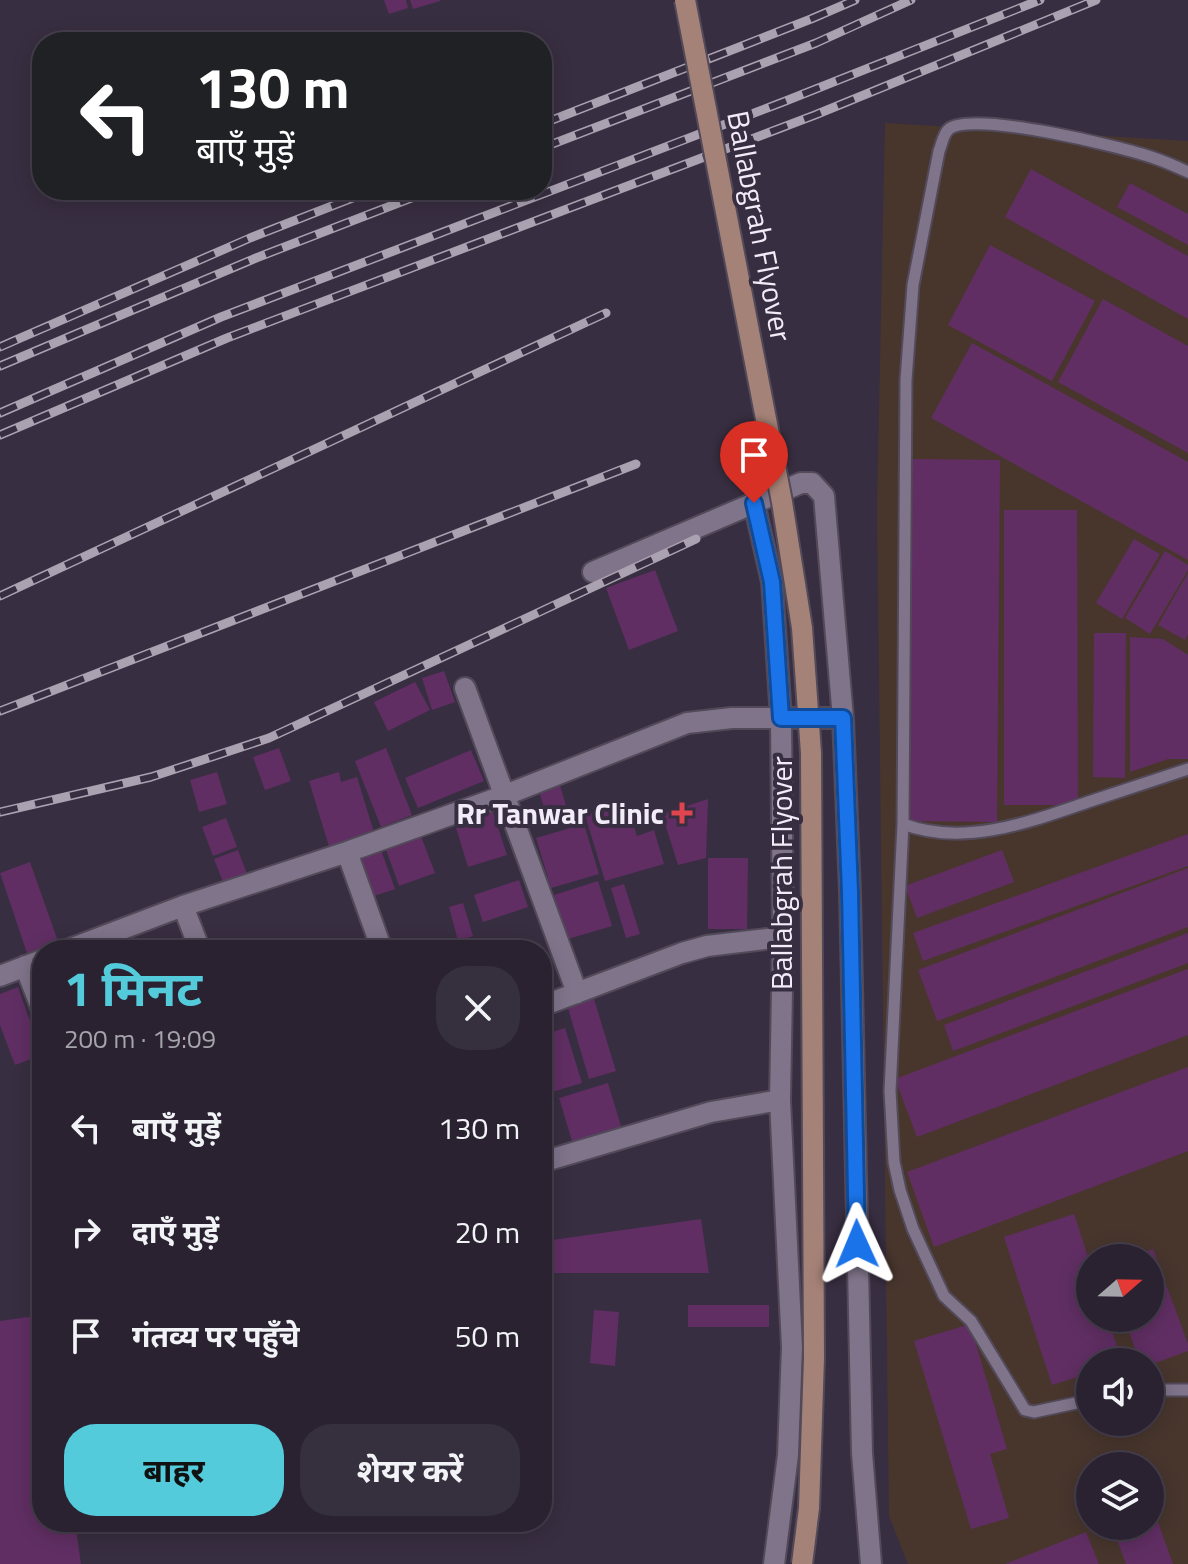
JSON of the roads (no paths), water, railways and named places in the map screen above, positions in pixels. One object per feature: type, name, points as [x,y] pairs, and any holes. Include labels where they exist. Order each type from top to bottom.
[{"type":"main road","name":"Ballabgrah Flyover","points":[[685,0],[776,471],[802,628],[811,753],[814,1358],[809,1508],[802,1564]]},
{"type":"street","points":[[593,572],[801,483],[812,483],[824,496],[843,718],[850,892],[862,1453],[871,1564]]},
{"type":"street","points":[[754,503],[772,582],[781,718],[783,937],[780,1100],[792,1347],[788,1455],[774,1564]]},
{"type":"street","points":[[465,688],[577,993]]},
{"type":"street","points":[[93,940],[503,796],[687,723],[732,718],[843,718]]},
{"type":"street","points":[[347,852],[378,940]]},
{"type":"street","points":[[183,906],[196,940]]},
{"type":"street","points":[[552,1002],[682,953],[707,946],[783,937]]},
{"type":"street","points":[[0,976],[32,964]]},
{"type":"street","points":[[552,1159],[711,1112],[780,1100]]},
{"type":"lane","points":[[1076,1403],[1034,1412],[1025,1410],[971,1321],[944,1296],[913,1229],[894,1162],[890,1091],[903,824],[909,320],[939,151],[946,131],[952,127],[965,124],[1014,126],[1154,158],[1188,172]]},
{"type":"lane","points":[[903,824],[920,830],[945,832],[984,831],[1023,824],[1188,769]]},
{"type":"lane","points":[[1164,1390],[1188,1390]]},
{"type":"railway","points":[[552,120],[855,0]]},
{"type":"railway","points":[[552,144],[816,43],[911,0]]},
{"type":"railway","points":[[552,190],[1040,0]]},
{"type":"railway","points":[[0,435],[227,338],[815,115],[1096,0]]},
{"type":"railway","points":[[0,347],[250,238],[347,200]]},
{"type":"railway","points":[[0,366],[256,258],[406,200]]},
{"type":"railway","points":[[0,413],[221,317],[527,200]]},
{"type":"railway","points":[[0,596],[606,313]]},
{"type":"railway","points":[[0,711],[636,464]]},
{"type":"railway","points":[[0,812],[151,777],[269,738],[696,539]]},
{"type":"place","name":"Rr Tanwar Clinic","points":[[682,813]]}]
